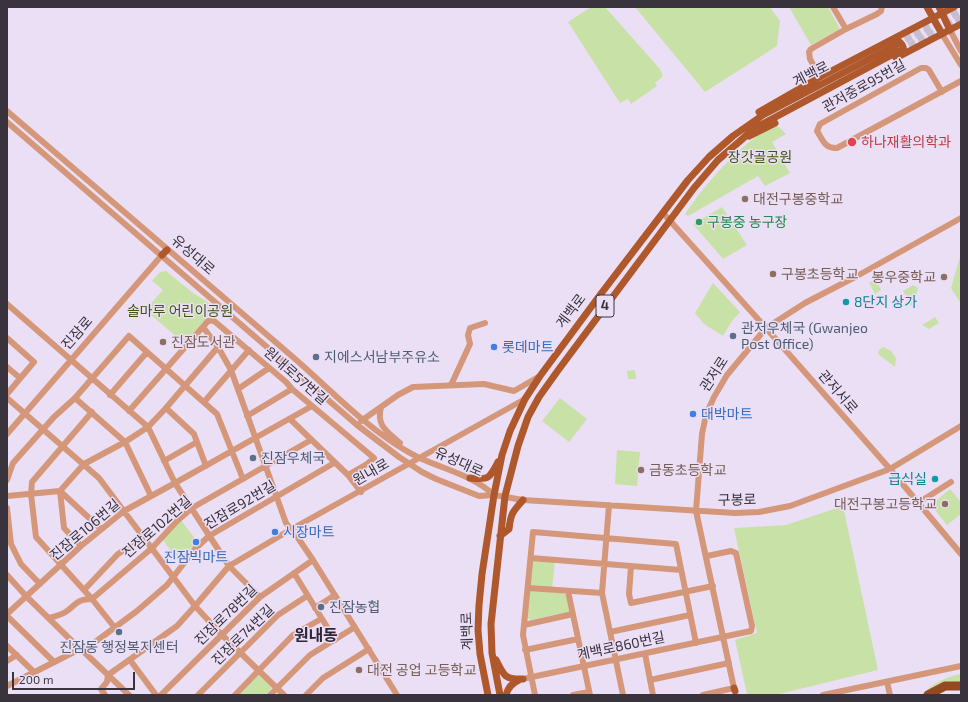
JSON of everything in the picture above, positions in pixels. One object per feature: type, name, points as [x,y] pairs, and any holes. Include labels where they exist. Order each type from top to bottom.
[{"type":"highway","points":[[928,695],[945,686],[961,686]]},
{"type":"main road","points":[[926,7],[942,34]]},
{"type":"main road","points":[[898,47],[941,10],[954,7]]},
{"type":"main road","points":[[941,10],[950,30]]},
{"type":"main road","points":[[733,136],[742,125],[758,113],[820,77],[898,47],[942,34],[961,24]]},
{"type":"main road","name":"계백로","points":[[488,695],[480,654],[478,612],[494,495],[502,455],[510,431],[525,399],[540,376],[663,213],[688,180],[709,156],[733,136],[763,115],[898,47]]},
{"type":"main road","name":"계백로","points":[[500,695],[492,653],[491,624],[505,496],[518,446],[528,417],[539,397],[669,220],[713,166],[743,139],[827,94],[898,47]]},
{"type":"main road","points":[[470,478],[483,479],[489,477],[493,473],[502,455]]},
{"type":"main road","points":[[500,536],[509,528],[510,517],[513,511],[523,500]]},
{"type":"main road","points":[[492,653],[507,677],[513,679],[527,678]]},
{"type":"main road","points":[[506,695],[508,688],[514,682],[527,678]]},
{"type":"street","points":[[833,7],[846,29],[881,12],[882,7]]},
{"type":"street","name":"계백로","points":[[820,77],[810,59],[809,52],[811,49],[846,29]]},
{"type":"street","points":[[950,30],[961,51]]},
{"type":"street","points":[[942,34],[961,65]]},
{"type":"street","name":"관저중로95번길","points":[[942,92],[929,70],[926,68],[921,68],[820,124],[817,131],[827,146],[830,148],[837,148],[942,92],[961,81]]},
{"type":"street","name":"유성대로","points":[[7,111],[357,425],[409,464],[436,479],[479,496],[494,495]]},
{"type":"street","name":"유성대로","points":[[7,122],[296,360],[362,419],[388,439],[420,458],[470,478],[481,484],[494,495]]},
{"type":"street","name":"관저서로","points":[[663,213],[890,469],[961,554]]},
{"type":"street","name":"관저로","points":[[703,695],[736,693],[707,556],[696,512],[702,434],[707,412],[714,397],[727,375],[766,328],[805,304],[961,218]]},
{"type":"street","name":"진잠로","points":[[7,434],[165,253]]},
{"type":"street","points":[[7,304],[148,427],[175,483],[209,536],[229,566],[260,597]]},
{"type":"street","points":[[7,315],[12,309]]},
{"type":"street","name":"원내로57번길","points":[[202,327],[208,321],[214,320],[286,382],[292,389],[374,458],[348,475]]},
{"type":"street","points":[[451,385],[470,344],[468,335],[470,328],[485,323]]},
{"type":"street","points":[[128,410],[202,327],[218,347],[231,370],[254,439],[286,524],[298,538],[313,560],[397,695]]},
{"type":"street","points":[[7,480],[13,463],[54,417],[75,398],[129,336],[217,414],[242,479]]},
{"type":"street","points":[[7,338],[34,362],[7,394]]},
{"type":"street","points":[[7,496],[60,491],[84,464],[125,442],[148,427],[218,347]]},
{"type":"street","points":[[204,402],[249,350]]},
{"type":"street","points":[[110,395],[147,352]]},
{"type":"street","points":[[7,367],[20,378]]},
{"type":"street","points":[[238,389],[269,368]]},
{"type":"street","points":[[357,425],[362,419],[413,387],[484,384],[514,390],[540,376]]},
{"type":"street","points":[[247,416],[292,389]]},
{"type":"street","points":[[7,398],[99,478],[195,606],[221,634],[284,695]]},
{"type":"street","points":[[75,398],[125,442],[151,496]]},
{"type":"street","name":"원내로","points":[[108,675],[177,626],[229,566],[290,530],[361,492],[525,399]]},
{"type":"street","name":"진잠로106번길","points":[[7,615],[81,546],[124,511],[312,406]]},
{"type":"street","points":[[381,407],[379,421],[409,452]]},
{"type":"street","points":[[166,408],[190,430],[197,442],[206,466]]},
{"type":"street","points":[[92,412],[32,482],[31,494],[36,537],[92,599],[115,628]]},
{"type":"street","points":[[290,419],[348,475],[361,492]]},
{"type":"street","name":"구봉로","points":[[494,495],[523,500],[696,512],[759,512],[790,506],[890,469],[961,426]]},
{"type":"street","name":"진잠로102번길","points":[[49,618],[66,612],[74,604],[85,599],[92,599],[152,548],[177,521],[192,508],[311,440]]},
{"type":"street","points":[[164,461],[197,442]]},
{"type":"street","name":"진잠로92번길","points":[[7,686],[54,662],[82,650],[115,628],[167,585],[195,549],[209,536],[334,463]]},
{"type":"street","points":[[918,503],[951,482]]},
{"type":"street","points":[[60,491],[101,529]]},
{"type":"street","points":[[60,491],[64,528],[81,546]]},
{"type":"street","points":[[608,505],[602,593],[623,695]]},
{"type":"street","points":[[7,508],[11,544],[21,564],[40,584]]},
{"type":"street","points":[[535,695],[527,678],[523,635],[533,532],[676,544],[696,643]]},
{"type":"street","points":[[84,590],[118,554],[144,537]]},
{"type":"street","name":"계백로860번길","points":[[527,678],[751,632],[752,626],[736,553],[731,551],[707,556]]},
{"type":"street","points":[[531,558],[681,570]]},
{"type":"street","name":"진잠로78번길","points":[[161,695],[260,597],[313,560]]},
{"type":"street","points":[[631,566],[629,594],[631,603],[713,586]]},
{"type":"street","points":[[294,573],[335,640]]},
{"type":"street","points":[[7,575],[26,596],[129,695]]},
{"type":"street","points":[[528,588],[602,593]]},
{"type":"street","points":[[568,591],[590,693],[573,695]]},
{"type":"street","points":[[315,608],[335,595]]},
{"type":"street","name":"진잠로74번길","points":[[198,695],[278,615],[307,596]]},
{"type":"street","points":[[524,625],[573,614]]},
{"type":"street","points":[[7,615],[54,662]]},
{"type":"street","points":[[610,632],[690,615]]},
{"type":"street","points":[[235,695],[293,635],[321,618]]},
{"type":"street","points":[[270,695],[310,655],[355,627]]},
{"type":"street","points":[[525,650],[578,639]]},
{"type":"street","points":[[7,646],[34,672]]},
{"type":"street","points":[[306,695],[323,678],[369,649]]},
{"type":"street","points":[[645,654],[653,695]]},
{"type":"street","points":[[7,661],[17,655]]},
{"type":"street","points":[[130,660],[161,695]]},
{"type":"street","points":[[650,680],[729,663]]},
{"type":"street","points":[[823,695],[961,666]]},
{"type":"street","points":[[105,695],[101,689],[107,682],[108,675]]},
{"type":"street","points":[[887,682],[890,695]]},
{"type":"green space","points":[[591,7],[605,7],[660,69],[663,76],[655,83],[657,86],[631,104],[628,99],[620,103],[568,22]]},
{"type":"green space","points":[[635,7],[770,7],[780,21],[777,46],[705,92]]},
{"type":"green space","points":[[789,7],[828,7],[840,29],[811,45]]},
{"type":"green space","name":"장갓골공원","points":[[776,126],[786,134],[772,142],[790,173],[765,186],[758,176],[688,216],[685,214],[709,182],[737,152],[757,136]]},
{"type":"green space","points":[[722,207],[747,245],[723,259],[693,224]]},
{"type":"green space","points":[[961,253],[961,300],[959,301],[951,288]]},
{"type":"green space","name":"솔마루 어린이공원","points":[[166,271],[193,293],[216,307],[184,343],[145,310],[163,290],[152,281],[160,272]]},
{"type":"green space","points":[[875,279],[881,290],[875,294],[869,283]]},
{"type":"green space","points":[[713,283],[740,312],[732,321],[723,336],[704,324],[695,313]]},
{"type":"green space","points":[[913,285],[918,288],[914,302],[911,306],[903,291]]},
{"type":"green space","points":[[935,317],[939,323],[929,329],[922,325]]},
{"type":"green space","points":[[883,347],[891,351],[896,358],[895,367],[878,354],[879,350]]},
{"type":"green space","points":[[635,370],[636,379],[628,379],[627,371]]},
{"type":"green space","points":[[560,398],[587,419],[569,442],[542,421]]},
{"type":"green space","points":[[617,450],[640,452],[637,486],[615,484]]},
{"type":"green space","points":[[950,489],[961,502],[961,514],[947,525],[931,505]]},
{"type":"green space","points":[[843,506],[878,670],[775,695],[747,694],[735,640],[757,633],[734,528],[786,525]]},
{"type":"green space","points":[[180,519],[197,541],[180,563],[162,539]]},
{"type":"green space","points":[[532,560],[555,561],[552,589],[530,587]]},
{"type":"green space","points":[[532,590],[568,594],[570,612],[530,620],[527,617],[530,592]]},
{"type":"green space","points":[[961,674],[961,684],[926,695],[921,695],[939,682]]},
{"type":"green space","points":[[258,675],[272,687],[266,695],[239,695]]},
{"type":"tunnel","points":[[896,45],[961,10]]},
{"type":"tunnel","points":[[900,51],[961,18]]},
{"type":"place","name":"하나재활의학과","points":[[852,142]]},
{"type":"place","name":"대전구봉중학교","points":[[745,199]]},
{"type":"place","name":"구봉중 농구장","points":[[699,222]]},
{"type":"place","name":"구봉초등학교","points":[[773,274]]},
{"type":"place","name":"봉우중학교","points":[[944,277]]},
{"type":"place","name":"8단지 상가","points":[[846,302]]},
{"type":"place","name":"관저우체국 (Gwanjeo Post Office)","points":[[733,336]]},
{"type":"place","name":"진잠도서관","points":[[163,342]]},
{"type":"place","name":"롯데마트","points":[[494,347]]},
{"type":"place","name":"지에스서남부주유소","points":[[316,357]]},
{"type":"place","name":"대박마트","points":[[693,414]]},
{"type":"place","name":"진잠우체국","points":[[253,458]]},
{"type":"place","name":"금동초등학교","points":[[641,470]]},
{"type":"place","name":"급식실","points":[[935,479]]},
{"type":"place","name":"대전구봉고등학교","points":[[945,504]]},
{"type":"place","name":"시장마트","points":[[275,532]]},
{"type":"place","name":"진잠빅마트","points":[[196,542]]},
{"type":"place","name":"진잠농협","points":[[321,607]]},
{"type":"place","name":"진잠동 행정복지센터","points":[[119,632]]},
{"type":"place","name":"대전 공업 고등학교","points":[[359,670]]},
{"type":"district","name":"원내동","points":[[316,636]]}]
